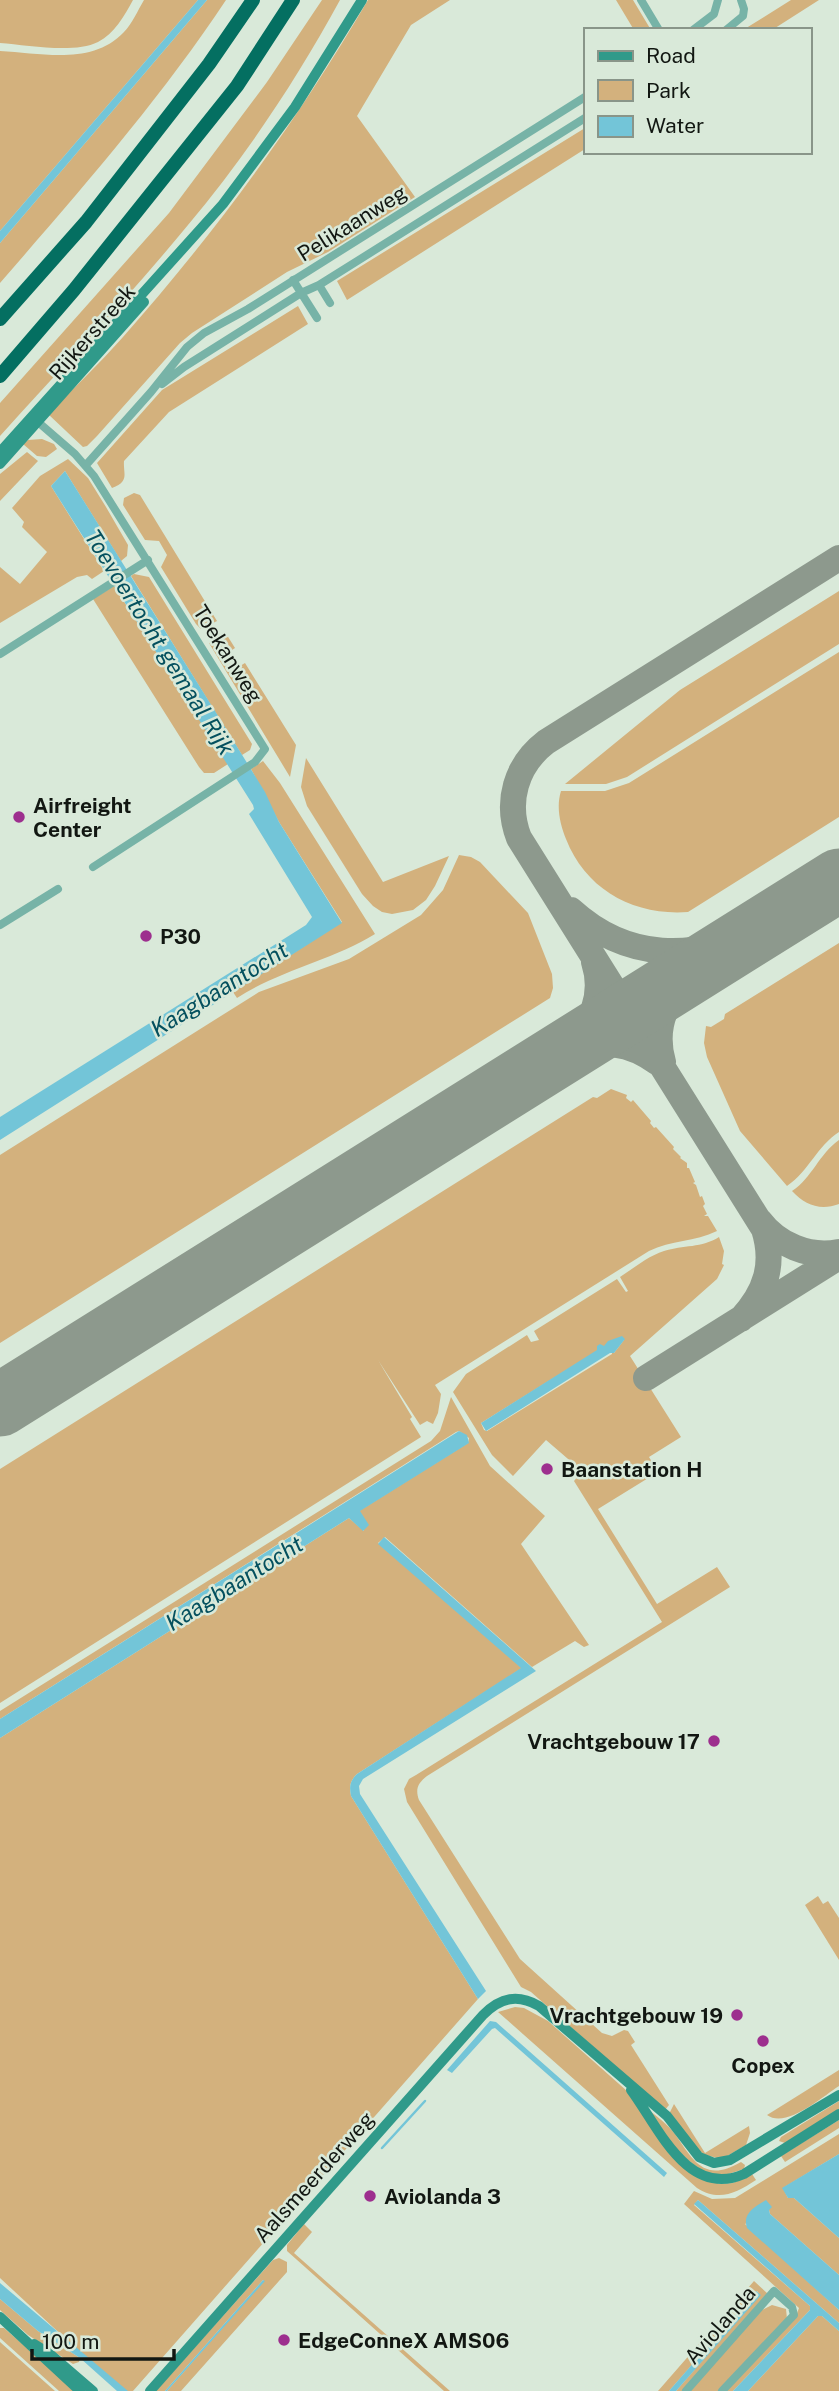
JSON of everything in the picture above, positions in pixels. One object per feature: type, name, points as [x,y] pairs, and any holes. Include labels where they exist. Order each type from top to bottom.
[{"type":"highway","points":[[0,320],[86,222],[209,64],[253,0]]},
{"type":"highway","points":[[0,376],[74,290],[237,86],[293,0]]},
{"type":"street","name":"Rijkerstreek","points":[[0,452],[110,343],[203,232],[209,220],[249,171],[295,107],[362,0]]},
{"type":"street","points":[[640,0],[658,28]]},
{"type":"street","points":[[696,28],[714,14],[718,0]]},
{"type":"street","points":[[728,28],[743,16],[741,0]]},
{"type":"street","name":"Pelikaanweg","points":[[86,465],[151,392],[178,356],[197,339],[584,98]]},
{"type":"street","points":[[566,109],[576,124]]},
{"type":"street","name":"Pelikaanweg","points":[[151,392],[184,367],[584,119]]},
{"type":"street","points":[[420,201],[429,216]]},
{"type":"street","points":[[293,280],[302,293]]},
{"type":"street","name":"Pelikaanweg","points":[[319,285],[330,303]]},
{"type":"street","name":"Pelikaanweg","points":[[302,293],[317,318]]},
{"type":"street","name":"Rijkerstreek","points":[[0,464],[35,419]]},
{"type":"street","name":"Toekanweg","points":[[35,419],[86,465],[265,749],[254,762],[93,867]]},
{"type":"street","points":[[0,654],[148,560]]},
{"type":"street","points":[[0,925],[58,889]]},
{"type":"street","name":"Aalsmeerderweg","points":[[150,2391],[483,2014],[495,2004],[513,1998],[524,1999],[539,2006],[623,2080]]},
{"type":"street","points":[[623,2080],[671,2120],[699,2157],[714,2163],[730,2161],[839,2095]]},
{"type":"street","points":[[623,2080],[662,2138],[682,2161],[697,2173],[714,2179],[727,2179],[744,2174],[839,2114]]},
{"type":"street","name":"Aviolanda","points":[[686,2391],[774,2291],[792,2307],[794,2314],[722,2391]]},
{"type":"street","points":[[0,2317],[80,2391]]},
{"type":"street","points":[[28,2342],[50,2354],[93,2391]]},
{"type":"green space","points":[[0,0],[133,0],[118,24],[104,39],[88,46],[64,48],[0,43]]},
{"type":"green space","points":[[144,0],[198,0],[0,231],[0,51],[66,55],[97,50],[124,32]]},
{"type":"green space","points":[[207,0],[226,0],[146,110],[0,283],[0,243]]},
{"type":"green space","points":[[322,0],[340,0],[288,88],[230,172],[142,279],[0,436],[0,403],[169,213],[267,82]]},
{"type":"green space","points":[[368,0],[450,0],[411,25],[357,116],[415,197],[328,252],[287,272],[192,333],[97,436],[83,447],[48,414],[123,337],[222,216],[284,132]]},
{"type":"green space","points":[[616,0],[633,0],[650,28],[633,28]]},
{"type":"green space","points":[[791,0],[819,0],[775,28],[746,28]]},
{"type":"green space","points":[[584,129],[584,150],[347,300],[337,281]]},
{"type":"green space","points":[[298,306],[308,324],[169,412],[124,461],[123,480],[112,488],[97,463],[162,390]]},
{"type":"green space","points":[[42,439],[54,444],[57,449],[46,457],[37,456],[23,444],[28,440]]},
{"type":"green space","points":[[27,452],[38,461],[0,501],[0,474]]},
{"type":"green space","points":[[68,459],[88,478],[106,507],[128,545],[127,556],[121,561],[65,471],[51,486],[104,571],[92,579],[87,575],[77,577],[0,623],[0,567],[20,584],[47,552],[22,527],[24,522],[12,508],[40,476]]},
{"type":"green space","points":[[134,493],[140,495],[217,621],[201,629],[196,624],[161,567],[167,555],[159,541],[145,540],[123,505],[124,498]]},
{"type":"green space","points":[[134,574],[149,577],[252,744],[250,750],[242,755],[131,576]]},
{"type":"green space","points":[[114,586],[228,764],[214,773],[204,773],[199,767],[93,599]]},
{"type":"green space","points":[[839,591],[839,644],[627,777],[606,784],[565,784],[680,690]]},
{"type":"green space","points":[[225,632],[235,648],[226,654],[235,669],[245,663],[296,745],[290,777],[209,643]]},
{"type":"green space","points":[[839,652],[839,817],[688,912],[668,912],[631,904],[599,886],[586,872],[575,857],[562,827],[559,809],[561,791],[605,791],[629,783]]},
{"type":"green space","points":[[306,758],[383,882],[449,856],[426,900],[413,910],[392,914],[373,906],[362,894],[307,806],[301,787]]},
{"type":"green space","points":[[263,761],[280,783],[375,934],[253,988],[237,998],[233,992],[342,922],[279,822],[251,769]]},
{"type":"green space","points":[[459,855],[480,862],[528,913],[552,974],[553,988],[550,998],[0,1343],[0,1155],[259,992],[349,959],[421,915],[443,890]]},
{"type":"green space","points":[[839,943],[839,1132],[787,1186],[740,1131],[707,1057],[704,1043],[706,1026],[711,1027],[724,1019],[725,1014]]},
{"type":"green space","points":[[611,1089],[627,1095],[626,1098],[631,1102],[633,1100],[654,1128],[656,1127],[687,1163],[695,1182],[693,1183],[705,1204],[703,1206],[707,1214],[704,1216],[708,1216],[717,1231],[649,1251],[435,1385],[441,1394],[433,1424],[427,1421],[420,1425],[378,1360],[421,1437],[0,1703],[0,1469],[593,1097],[597,1098]]},
{"type":"green space","points":[[839,1140],[839,1204],[819,1207],[802,1200],[792,1191],[805,1180],[826,1152]]},
{"type":"green space","points":[[719,1237],[724,1251],[724,1265],[717,1279],[630,1356],[681,1437],[649,1457],[658,1472],[598,1509],[657,1604],[717,1567],[730,1587],[427,1776],[417,1789],[419,1800],[520,1959],[602,2033],[612,2036],[624,2030],[628,2031],[635,2042],[631,2045],[669,2105],[665,2110],[531,1992],[521,1987],[407,1802],[404,1789],[409,1779],[662,1622],[574,1481],[582,1471],[546,1440],[513,1476],[492,1455],[453,1392],[466,1374],[527,1335],[531,1342],[539,1340],[534,1331],[617,1279],[626,1292],[628,1291],[620,1277],[647,1259],[664,1251],[713,1241]],"holes":[[[618,1338],[624,1340],[614,1353],[487,1431],[484,1430],[481,1423]]]},
{"type":"green space","points":[[451,1397],[490,1466],[545,1516],[521,1544],[589,1645],[584,1647],[575,1641],[532,1667],[385,1537],[378,1543],[522,1668],[357,1774],[350,1786],[351,1796],[478,1999],[133,2391],[122,2391],[0,2278],[0,1738],[349,1518],[364,1531],[359,1511],[468,1443],[469,1438],[459,1431],[456,1432],[0,1719],[0,1711],[431,1441],[440,1431]]},
{"type":"green space","points":[[818,1896],[823,1904],[828,1901],[839,1918],[839,1960],[805,1905]]},
{"type":"green space","points":[[515,2007],[524,2008],[548,2021],[627,2091],[658,2137],[719,2184],[733,2183],[752,2174],[756,2180],[741,2189],[720,2195],[697,2188],[498,2012]]},
{"type":"green space","points":[[839,2070],[839,2086],[814,2104],[784,2118],[767,2115]]},
{"type":"green space","points":[[839,2101],[839,2109],[785,2143],[779,2141],[781,2137]]},
{"type":"green space","points":[[674,2104],[705,2153],[749,2126],[746,2145],[722,2159],[705,2155],[669,2114]]},
{"type":"green space","points":[[650,2111],[675,2134],[688,2153],[702,2166],[709,2170],[718,2170],[741,2162],[745,2165],[744,2169],[722,2176],[699,2171],[664,2137]]},
{"type":"green space","points":[[839,2120],[839,2128],[785,2162],[781,2156]]},
{"type":"green space","points":[[839,2134],[839,2154],[783,2188],[788,2198],[794,2198],[839,2238],[839,2275],[770,2214],[769,2210],[745,2224],[839,2310],[839,2323],[698,2200],[694,2205],[810,2306],[810,2310],[733,2391],[726,2391],[796,2316],[799,2308],[684,2204],[694,2191],[712,2199],[735,2198]]},
{"type":"green space","points":[[304,2224],[312,2232],[294,2253],[450,2391],[444,2391],[287,2251],[287,2245]]},
{"type":"green space","points":[[279,2258],[287,2262],[287,2272],[181,2391],[167,2391],[263,2280],[165,2391],[156,2391],[273,2260]]},
{"type":"green space","points":[[754,2281],[768,2294],[682,2391],[676,2391],[760,2295],[757,2291],[669,2391],[658,2391]]},
{"type":"green space","points":[[0,2299],[38,2331],[80,2358],[79,2362],[73,2364],[28,2335],[0,2310]]},
{"type":"green space","points":[[772,2305],[786,2309],[787,2319],[719,2391],[689,2391],[760,2311]]},
{"type":"green space","points":[[818,2316],[822,2316],[839,2331],[839,2391],[748,2391]]},
{"type":"green space","points":[[0,2328],[4,2328],[76,2391],[59,2391],[0,2338]]},
{"type":"green space","points":[[0,2342],[55,2391],[0,2391]]},
{"type":"water","points":[[198,0],[207,0],[0,243],[0,231]]},
{"type":"water","points":[[65,471],[265,792],[279,822],[342,923],[0,1140],[0,1117],[306,925],[312,917],[249,814],[254,809],[253,805],[51,486]]},
{"type":"water","points":[[622,1336],[625,1339],[614,1353],[486,1431],[481,1423],[597,1350],[600,1344],[604,1346],[608,1341]]},
{"type":"water","name":"Kaagbaantocht","points":[[459,1431],[467,1435],[469,1443],[360,1511],[369,1525],[363,1531],[349,1518],[0,1738],[0,1719]]},
{"type":"water","points":[[384,1537],[536,1671],[363,1779],[359,1786],[360,1794],[486,1991],[478,1999],[351,1796],[350,1786],[357,1774],[521,1668],[378,1544]]},
{"type":"water","points":[[490,2021],[496,2022],[667,2173],[664,2177],[495,2028],[452,2073],[447,2070]]},
{"type":"water","points":[[839,2154],[839,2238],[794,2198],[788,2198],[782,2188]]},
{"type":"water","points":[[698,2200],[839,2323],[839,2331],[822,2316],[818,2316],[748,2391],[733,2391],[810,2310],[810,2306],[694,2204]]},
{"type":"water","points":[[766,2200],[772,2207],[770,2214],[839,2275],[839,2310],[747,2228],[748,2214]]},
{"type":"water","points":[[263,2280],[265,2281],[165,2391]]},
{"type":"water","points":[[0,2283],[128,2391],[117,2391],[80,2358],[38,2331],[0,2299]]},
{"type":"water","points":[[756,2291],[761,2295],[676,2391],[669,2391]]},
{"type":"waterway","points":[[382,2148],[425,2101]]},
{"type":"taxiway","points":[[741,1319],[757,1298],[766,1277],[769,1254],[764,1229],[519,838],[513,798],[527,762],[546,742],[839,558]]},
{"type":"taxiway","points":[[571,910],[592,927],[615,939],[662,951],[710,947],[760,929]]},
{"type":"taxiway","points":[[568,1050],[594,1009],[598,986],[594,962]]},
{"type":"taxiway","points":[[663,1062],[660,1033],[667,1007],[682,984],[704,964]]},
{"type":"taxiway","points":[[568,1050],[615,1044],[636,1050],[658,1063]]},
{"type":"taxiway","points":[[759,1220],[775,1236],[795,1248],[817,1253],[839,1252]]},
{"type":"taxiway","points":[[646,1378],[839,1257]]},
{"type":"runway","points":[[0,1405],[839,880]]},
{"type":"place","name":"Airfreight Center","points":[[19,817]]},
{"type":"place","name":"P30","points":[[146,936]]},
{"type":"place","name":"Baanstation H","points":[[547,1469]]},
{"type":"place","name":"Vrachtgebouw 17","points":[[714,1741]]},
{"type":"place","name":"Vrachtgebouw 19","points":[[737,2015]]},
{"type":"place","name":"Copex","points":[[763,2041]]},
{"type":"place","name":"Aviolanda 3","points":[[370,2196]]},
{"type":"place","name":"EdgeConneX AMS06","points":[[284,2340]]},
{"type":"water label","name":"Toevoertocht gemaal Rijk","points":[[160,642]]}]
